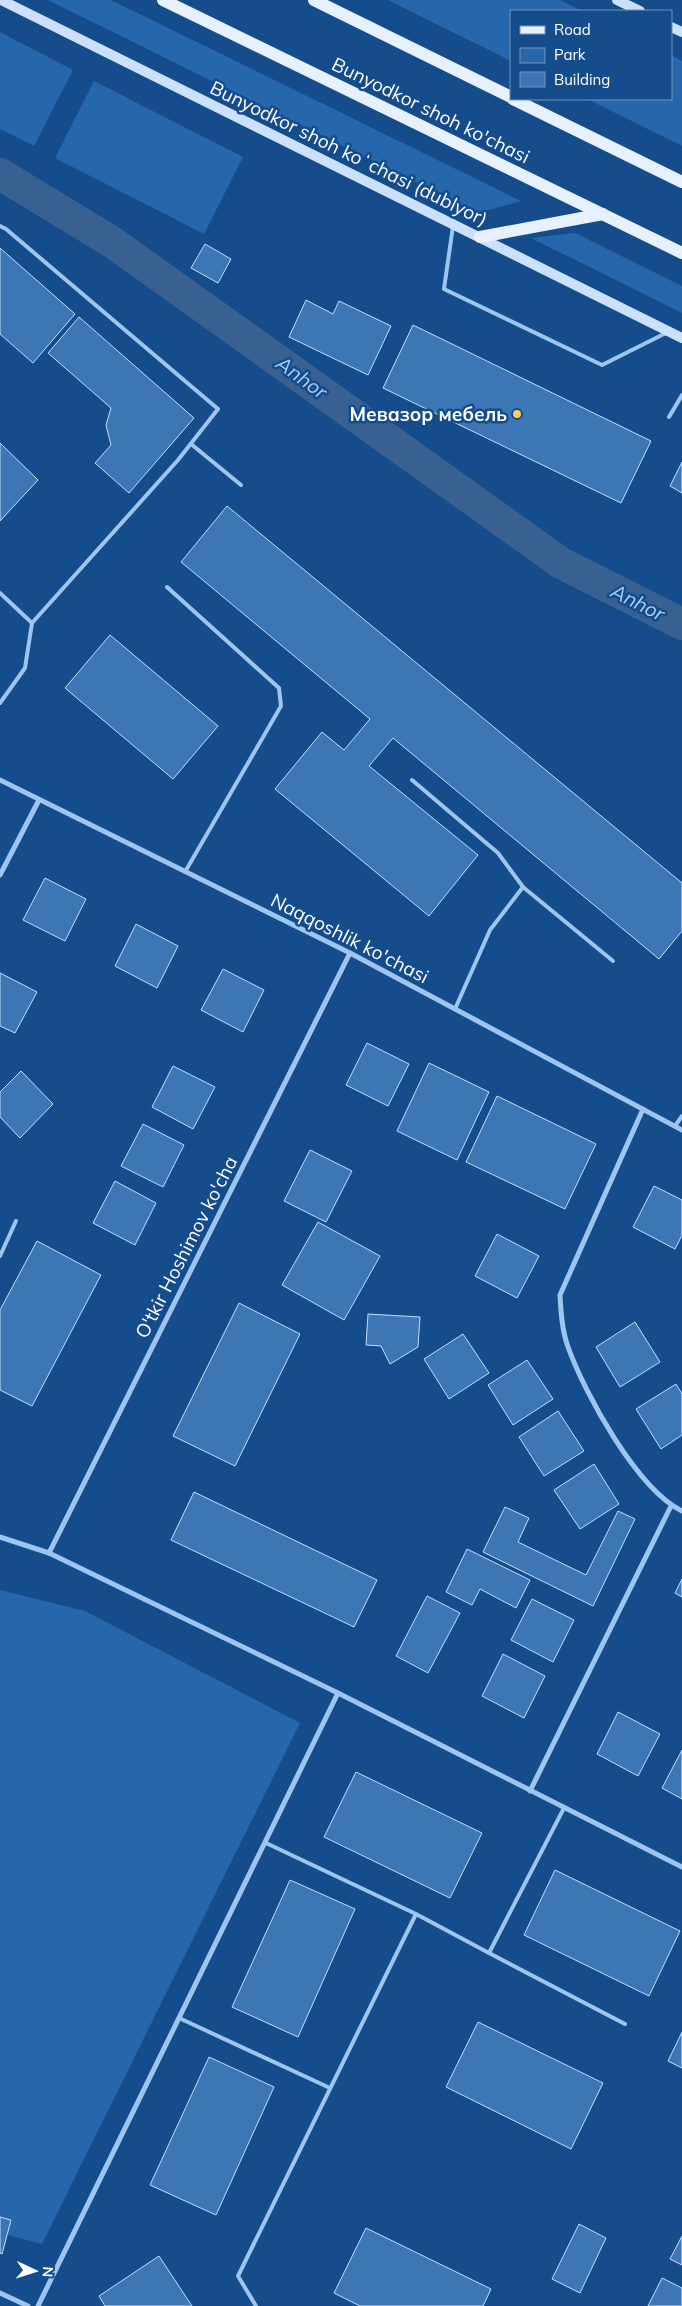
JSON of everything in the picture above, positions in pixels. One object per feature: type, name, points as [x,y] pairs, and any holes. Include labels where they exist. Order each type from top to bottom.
[{"type":"main road","name":"Bunyodkor shoh ko'chasi","points":[[163,0],[682,253]]},
{"type":"main road","points":[[314,0],[510,97]]},
{"type":"main road","points":[[516,100],[682,182]]},
{"type":"main road","points":[[480,237],[603,214]]},
{"type":"street","name":"Bunyodkor shoh koʻchasi (dublyor)","points":[[1,0],[682,338]]},
{"type":"street","points":[[617,0],[638,10]]},
{"type":"street","name":"Naqqoshlik ko'chasi","points":[[0,780],[350,954],[682,1130]]},
{"type":"street","points":[[0,875],[39,800]]},
{"type":"street","name":"O'tkir Hoshimov ko'cha","points":[[49,1553],[350,954]]},
{"type":"street","points":[[642,1109],[560,1294],[561,1322],[568,1348],[611,1436],[638,1470],[671,1506],[682,1511]]},
{"type":"street","points":[[530,1791],[671,1506]]},
{"type":"street","points":[[0,1537],[49,1553],[338,1693],[682,1867]]},
{"type":"street","points":[[38,2306],[266,1844],[338,1693]]},
{"type":"street","points":[[0,2293],[28,2306]]},
{"type":"lane","points":[[453,224],[444,290],[602,365],[669,331]]},
{"type":"lane","points":[[0,226],[218,409],[190,444],[32,623],[25,668],[0,703]]},
{"type":"lane","points":[[669,417],[682,395]]},
{"type":"lane","points":[[190,444],[240,485]]},
{"type":"lane","points":[[167,588],[279,688],[281,706],[185,872]]},
{"type":"lane","points":[[0,593],[32,623]]},
{"type":"lane","points":[[412,780],[498,853],[523,887],[613,961]]},
{"type":"lane","points":[[455,1009],[490,930],[523,887]]},
{"type":"lane","points":[[675,1126],[682,1116]]},
{"type":"lane","points":[[0,1256],[16,1221]]},
{"type":"lane","points":[[489,1953],[564,1808]]},
{"type":"lane","points":[[266,1844],[416,1914],[625,2024]]},
{"type":"lane","points":[[256,2306],[238,2276],[416,1914]]},
{"type":"lane","points":[[179,2018],[330,2088]]},
{"type":"green space","points":[[48,0],[111,0],[521,201],[478,213]]},
{"type":"green space","points":[[388,0],[560,0],[580,10],[510,10],[510,61]]},
{"type":"green space","points":[[0,32],[73,70],[34,146],[0,129]]},
{"type":"green space","points":[[672,56],[682,61],[682,146],[589,100],[672,100]]},
{"type":"green space","points":[[94,81],[243,157],[204,234],[55,158]]},
{"type":"green space","points":[[575,233],[682,286],[682,313],[531,238]]},
{"type":"green space","points":[[0,1590],[85,1611],[300,1723],[42,2244],[0,2233]]},
{"type":"building","points":[[205,244],[231,259],[218,283],[191,268]]},
{"type":"building","points":[[0,248],[75,314],[33,363],[0,334]]},
{"type":"building","points":[[306,300],[333,314],[339,301],[391,326],[368,375],[289,337]]},
{"type":"building","points":[[79,317],[194,418],[129,493],[95,463],[111,445],[106,425],[111,408],[48,353]]},
{"type":"building","points":[[413,325],[651,441],[621,503],[383,388]]},
{"type":"building","points":[[0,443],[38,480],[0,521]]},
{"type":"building","points":[[682,462],[682,493],[670,486]]},
{"type":"building","points":[[227,506],[682,883],[682,931],[659,959],[393,738],[369,766],[478,855],[429,916],[275,789],[322,732],[344,750],[370,719],[181,562]]},
{"type":"building","points":[[110,635],[218,726],[173,779],[65,688]]},
{"type":"building","points":[[45,878],[86,899],[65,941],[23,920]]},
{"type":"building","points":[[136,924],[178,946],[157,988],[115,966]]},
{"type":"building","points":[[223,969],[264,990],[243,1032],[201,1010]]},
{"type":"building","points":[[0,973],[37,992],[15,1033],[0,1026]]},
{"type":"building","points":[[367,1043],[409,1064],[388,1106],[346,1085]]},
{"type":"building","points":[[429,1063],[489,1092],[457,1160],[397,1131]]},
{"type":"building","points":[[173,1066],[215,1087],[193,1129],[152,1107]]},
{"type":"building","points":[[21,1071],[53,1104],[20,1138],[0,1117],[0,1092]]},
{"type":"building","points":[[497,1096],[596,1144],[565,1209],[466,1162]]},
{"type":"building","points":[[143,1124],[184,1145],[163,1187],[121,1166]]},
{"type":"building","points":[[310,1150],[352,1171],[326,1222],[284,1201]]},
{"type":"building","points":[[115,1181],[156,1203],[135,1245],[93,1223]]},
{"type":"building","points":[[654,1186],[682,1200],[682,1235],[675,1249],[633,1227]]},
{"type":"building","points":[[318,1222],[380,1256],[344,1320],[282,1285]]},
{"type":"building","points":[[497,1234],[539,1256],[517,1298],[475,1276]]},
{"type":"building","points":[[37,1241],[101,1275],[32,1406],[0,1390],[0,1310]]},
{"type":"building","points":[[239,1303],[300,1334],[235,1466],[173,1436]]},
{"type":"building","points":[[368,1314],[420,1317],[418,1347],[390,1364],[381,1346],[366,1345]]},
{"type":"building","points":[[635,1322],[660,1362],[620,1387],[596,1347]]},
{"type":"building","points":[[463,1334],[489,1373],[449,1399],[424,1359]]},
{"type":"building","points":[[527,1360],[553,1399],[513,1425],[488,1385]]},
{"type":"building","points":[[676,1384],[682,1394],[682,1435],[661,1449],[636,1409]]},
{"type":"building","points":[[558,1411],[584,1451],[544,1476],[519,1437]]},
{"type":"building","points":[[594,1464],[619,1504],[580,1529],[554,1490]]},
{"type":"building","points":[[194,1492],[377,1580],[354,1627],[171,1540]]},
{"type":"building","points":[[505,1507],[529,1518],[518,1542],[586,1575],[618,1511],[635,1519],[593,1606],[483,1552]]},
{"type":"building","points":[[467,1549],[530,1580],[516,1608],[480,1589],[472,1605],[446,1592]]},
{"type":"building","points":[[682,1579],[682,1597],[675,1593]]},
{"type":"building","points":[[427,1596],[460,1613],[428,1673],[396,1656]]},
{"type":"building","points":[[532,1599],[574,1620],[553,1662],[511,1640]]},
{"type":"building","points":[[503,1654],[545,1676],[524,1718],[482,1696]]},
{"type":"building","points":[[618,1712],[660,1734],[638,1776],[597,1754]]},
{"type":"building","points":[[682,1750],[682,1799],[662,1788]]},
{"type":"building","points":[[356,1772],[482,1833],[450,1898],[324,1837]]},
{"type":"building","points":[[555,1870],[680,1931],[649,1996],[524,1935]]},
{"type":"building","points":[[290,1880],[355,1909],[298,2037],[232,2007]]},
{"type":"building","points":[[478,2022],[603,2083],[571,2149],[446,2087]]},
{"type":"building","points":[[682,2032],[682,2068],[668,2061]]},
{"type":"building","points":[[209,2057],[274,2087],[216,2215],[150,2185]]},
{"type":"building","points":[[0,2217],[11,2220],[2,2254],[0,2253]]},
{"type":"building","points":[[579,2224],[606,2238],[580,2293],[552,2279]]},
{"type":"building","points":[[366,2228],[491,2289],[483,2306],[360,2306],[334,2293]]},
{"type":"building","points":[[682,2236],[682,2265],[670,2259]]},
{"type":"building","points":[[159,2256],[192,2306],[105,2306],[99,2296]]},
{"type":"building","points":[[662,2278],[682,2288],[682,2306],[648,2306]]},
{"type":"waterway","name":"Anhor","points":[[0,174],[112,242],[561,563],[682,624]]},
{"type":"waterway","points":[[298,373],[301,366]]},
{"type":"place","name":"Мевазор мебель","points":[[517,414]]}]
